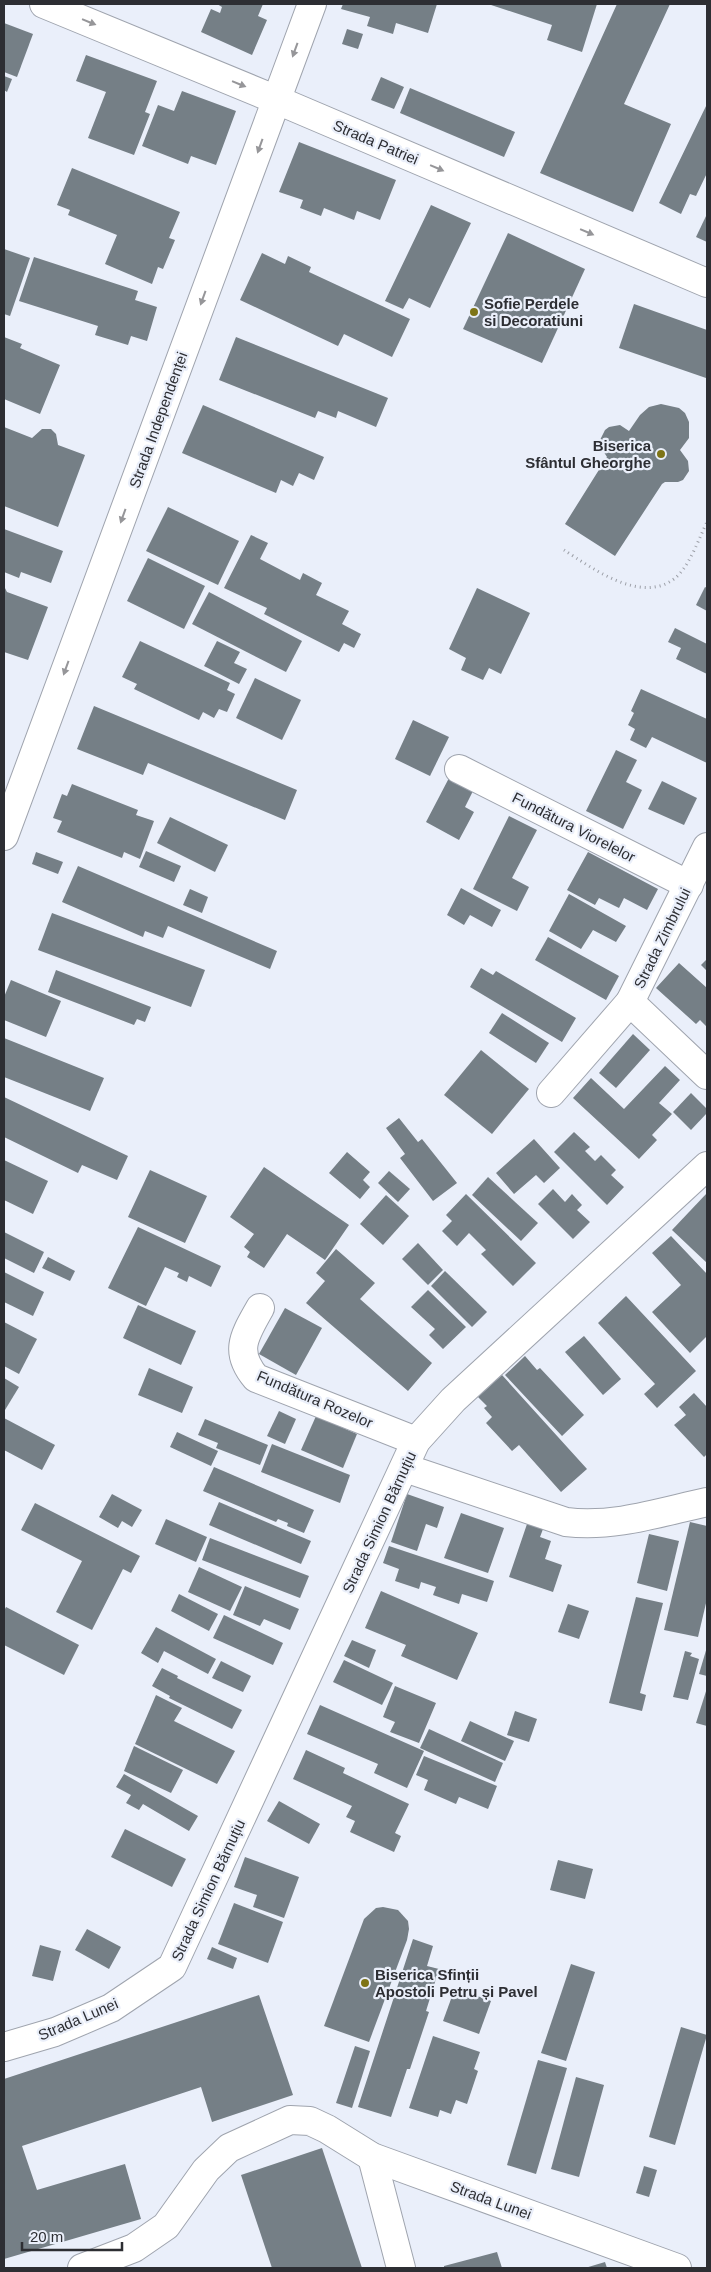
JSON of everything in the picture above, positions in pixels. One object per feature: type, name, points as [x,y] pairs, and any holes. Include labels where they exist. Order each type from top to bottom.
[{"type":"street","name":"Strada Patriei","points":[[44,4],[277,100],[707,283]]},
{"type":"street","name":"Strada Independenței","points":[[4,836],[312,4]]},
{"type":"street","name":"Fundătura Viorelelor","points":[[459,769],[689,885]]},
{"type":"street","name":"Strada Zimbrului","points":[[551,1093],[630,1002],[707,847]]},
{"type":"street","name":"Strada Zimbrului","points":[[630,1002],[707,1075]]},
{"type":"street","name":"Strada Simion Bărnuțiu","points":[[172,1967],[416,1441],[453,1400],[707,1166]]},
{"type":"street","name":"Fundătura Rozelor","points":[[260,1308],[244,1337],[246,1366],[256,1378],[416,1441]]},
{"type":"street","points":[[404,1468],[566,1522],[609,1524],[707,1502]]},
{"type":"street","name":"Strada Lunei","points":[[4,2047],[55,2032],[111,2008],[172,1967]]},
{"type":"street","name":"Strada Lunei","points":[[82,2268],[134,2248],[166,2226],[206,2170],[229,2148],[290,2120],[310,2121],[327,2129],[372,2157],[678,2268]]},
{"type":"street","points":[[372,2157],[401,2268]]},
{"type":"path","points":[[564,550],[602,574],[627,585],[655,586],[674,578],[690,558],[707,522]]},
{"type":"building","points":[[217,4],[263,4],[258,16],[267,20],[252,55],[201,32],[211,9],[220,13],[222,7]]},
{"type":"building","points":[[343,4],[437,4],[428,33],[396,23],[393,34],[367,26],[370,17],[341,9]]},
{"type":"building","points":[[488,4],[597,4],[582,52],[547,40],[552,25]]},
{"type":"building","points":[[617,4],[670,4],[624,104],[671,124],[633,212],[540,173]]},
{"type":"building","points":[[4,23],[33,34],[17,77],[4,72]]},
{"type":"building","points":[[347,29],[363,34],[358,49],[342,44]]},
{"type":"building","points":[[86,55],[157,81],[145,112],[150,114],[134,155],[88,138],[106,92],[76,81]]},
{"type":"building","points":[[4,76],[12,79],[7,92],[4,90]]},
{"type":"building","points":[[381,77],[404,87],[394,109],[371,100]]},
{"type":"building","points":[[410,88],[515,132],[504,157],[400,113]]},
{"type":"building","points":[[182,91],[236,111],[216,165],[191,156],[188,164],[142,146],[158,105],[174,111]]},
{"type":"building","points":[[707,104],[707,173],[696,196],[690,194],[681,214],[659,203]]},
{"type":"building","points":[[299,142],[396,180],[380,220],[357,211],[354,220],[324,208],[321,216],[300,208],[303,200],[279,192]]},
{"type":"building","points":[[72,168],[180,212],[169,238],[175,240],[163,269],[158,267],[152,284],[105,264],[117,235],[68,215],[70,210],[57,205]]},
{"type":"building","points":[[431,205],[471,223],[430,308],[409,298],[403,309],[385,301]]},
{"type":"building","points":[[707,214],[707,242],[696,237]]},
{"type":"building","points":[[508,233],[585,269],[542,363],[463,329]]},
{"type":"building","points":[[4,249],[30,258],[10,316],[4,314]]},
{"type":"building","points":[[262,253],[285,264],[288,256],[311,267],[309,272],[410,319],[392,357],[344,334],[338,346],[240,300]]},
{"type":"building","points":[[34,257],[138,291],[135,300],[157,307],[147,341],[131,336],[128,345],[95,335],[98,326],[19,301]]},
{"type":"building","points":[[634,304],[707,330],[706,378],[619,348]]},
{"type":"building","points":[[4,337],[22,344],[20,348],[60,365],[40,414],[4,399]]},
{"type":"building","points":[[236,337],[388,398],[376,427],[338,411],[336,418],[318,411],[315,418],[219,380]]},
{"type":"building","points":[[661,404],[679,408],[685,413],[689,422],[689,438],[680,450],[688,461],[689,471],[683,480],[662,484],[615,556],[565,524],[607,457],[600,446],[600,440],[605,430],[609,427],[620,425],[629,431],[640,415],[649,407]]},
{"type":"building","points":[[203,405],[324,457],[314,480],[299,473],[293,486],[281,480],[276,493],[182,453]]},
{"type":"building","points":[[4,427],[32,438],[42,429],[51,429],[56,434],[58,445],[85,455],[58,527],[4,506]]},
{"type":"building","points":[[168,507],[239,541],[218,585],[146,551]]},
{"type":"building","points":[[4,529],[63,551],[51,583],[21,572],[19,578],[4,572]]},
{"type":"building","points":[[251,535],[268,543],[260,559],[300,580],[303,573],[322,583],[316,595],[349,611],[342,624],[361,634],[354,648],[344,643],[339,652],[264,614],[267,608],[224,588]]},
{"type":"building","points":[[148,558],[205,586],[184,629],[127,601]]},
{"type":"building","points":[[4,586],[7,592],[48,607],[28,660],[4,652]]},
{"type":"building","points":[[705,587],[707,588],[707,611],[696,605]]},
{"type":"building","points":[[477,588],[530,613],[501,674],[489,668],[483,680],[461,670],[466,658],[449,649]]},
{"type":"building","points":[[209,592],[302,641],[286,672],[192,624]]},
{"type":"building","points":[[675,628],[707,644],[707,674],[676,659],[681,648],[668,642]]},
{"type":"building","points":[[140,641],[230,683],[227,690],[235,694],[227,712],[219,709],[214,718],[203,712],[199,720],[134,689],[137,684],[122,677]]},
{"type":"building","points":[[217,641],[240,652],[234,663],[247,669],[239,684],[204,666]]},
{"type":"building","points":[[255,678],[301,700],[282,740],[236,718]]},
{"type":"building","points":[[641,689],[707,719],[707,763],[652,737],[646,748],[630,740],[635,729],[628,725],[634,713],[631,711]]},
{"type":"building","points":[[94,706],[297,790],[285,820],[148,763],[143,775],[77,749]]},
{"type":"building","points":[[413,720],[449,737],[430,776],[395,759]]},
{"type":"building","points":[[616,750],[637,760],[626,782],[642,790],[623,829],[586,811]]},
{"type":"building","points":[[449,778],[473,791],[465,807],[474,812],[459,840],[426,822]]},
{"type":"building","points":[[662,781],[697,798],[684,825],[648,809]]},
{"type":"building","points":[[72,784],[138,810],[136,815],[154,821],[140,859],[124,852],[122,858],[57,832],[62,821],[53,818],[62,794],[67,796]]},
{"type":"building","points":[[509,816],[537,830],[512,878],[529,887],[517,911],[473,889]]},
{"type":"building","points":[[170,817],[228,845],[215,872],[157,843]]},
{"type":"building","points":[[146,851],[181,866],[174,882],[139,867]]},
{"type":"building","points":[[36,852],[63,862],[58,874],[32,864]]},
{"type":"building","points":[[588,852],[658,889],[647,910],[624,898],[619,908],[599,898],[595,905],[567,890]]},
{"type":"building","points":[[78,866],[277,951],[270,969],[168,926],[163,938],[145,931],[143,937],[62,902]]},
{"type":"building","points":[[461,888],[501,910],[492,927],[470,915],[464,925],[447,915]]},
{"type":"building","points":[[190,889],[208,897],[202,913],[183,905]]},
{"type":"building","points":[[569,894],[626,926],[616,942],[593,930],[581,949],[549,931]]},
{"type":"building","points":[[52,913],[205,970],[191,1007],[38,950]]},
{"type":"building","points":[[548,937],[619,976],[606,1000],[535,960]]},
{"type":"building","points":[[707,959],[707,971],[701,965]]},
{"type":"building","points":[[679,963],[707,988],[707,1027],[700,1020],[696,1024],[656,988]]},
{"type":"building","points":[[481,968],[493,975],[496,971],[576,1018],[562,1042],[470,987]]},
{"type":"building","points":[[56,970],[151,1007],[145,1022],[137,1019],[134,1025],[48,992]]},
{"type":"building","points":[[11,980],[61,1001],[46,1037],[4,1020],[4,997]]},
{"type":"building","points":[[502,1013],[549,1043],[536,1063],[489,1033]]},
{"type":"building","points":[[633,1034],[650,1050],[616,1088],[599,1073]]},
{"type":"building","points":[[4,1038],[104,1078],[90,1111],[4,1077]]},
{"type":"building","points":[[481,1050],[529,1089],[492,1134],[444,1095]]},
{"type":"building","points":[[665,1066],[680,1080],[659,1103],[672,1114],[652,1135],[657,1140],[639,1159],[573,1098],[591,1078],[624,1109]]},
{"type":"building","points":[[691,1093],[707,1109],[707,1113],[691,1130],[673,1112]]},
{"type":"building","points":[[4,1097],[128,1156],[117,1180],[82,1165],[78,1173],[4,1137]]},
{"type":"building","points":[[399,1118],[418,1142],[422,1139],[457,1183],[433,1201],[400,1158],[405,1154],[386,1128]]},
{"type":"building","points":[[574,1132],[590,1147],[585,1151],[595,1161],[601,1155],[616,1170],[611,1175],[624,1187],[607,1205],[554,1152]]},
{"type":"building","points":[[534,1139],[560,1168],[544,1183],[536,1175],[514,1194],[496,1173]]},
{"type":"building","points":[[347,1152],[370,1172],[363,1180],[370,1187],[360,1199],[329,1173]]},
{"type":"building","points":[[4,1160],[48,1181],[33,1214],[4,1200]]},
{"type":"building","points":[[264,1167],[349,1225],[325,1260],[287,1234],[264,1268],[247,1257],[250,1252],[244,1247],[254,1234],[230,1217]]},
{"type":"building","points":[[150,1170],[207,1196],[185,1243],[128,1217]]},
{"type":"building","points":[[389,1171],[410,1189],[398,1202],[378,1183]]},
{"type":"building","points":[[488,1177],[538,1223],[521,1241],[472,1195]]},
{"type":"building","points":[[553,1189],[565,1202],[572,1194],[582,1205],[577,1210],[590,1222],[573,1239],[538,1204]]},
{"type":"building","points":[[707,1193],[707,1263],[672,1230]]},
{"type":"building","points":[[466,1194],[536,1263],[513,1286],[481,1254],[486,1250],[469,1233],[457,1246],[442,1231],[452,1221],[446,1215]]},
{"type":"building","points":[[386,1195],[409,1216],[383,1245],[360,1224]]},
{"type":"building","points":[[138,1227],[221,1266],[211,1287],[189,1276],[187,1282],[177,1277],[179,1273],[165,1267],[146,1306],[108,1288]]},
{"type":"building","points":[[4,1232],[44,1252],[34,1273],[4,1258]]},
{"type":"building","points":[[671,1236],[707,1274],[707,1336],[690,1353],[652,1312],[681,1285],[652,1253]]},
{"type":"building","points":[[418,1243],[443,1270],[428,1285],[402,1259]]},
{"type":"building","points":[[336,1249],[375,1283],[360,1299],[432,1363],[408,1391],[306,1303],[325,1281],[316,1273]]},
{"type":"building","points":[[48,1257],[75,1271],[70,1281],[42,1268]]},
{"type":"building","points":[[445,1271],[487,1312],[472,1327],[431,1286]]},
{"type":"building","points":[[4,1272],[44,1292],[33,1316],[4,1302]]},
{"type":"building","points":[[428,1290],[466,1327],[443,1349],[429,1335],[435,1329],[411,1307]]},
{"type":"building","points":[[626,1296],[696,1371],[657,1408],[644,1394],[655,1384],[598,1323]]},
{"type":"building","points":[[138,1305],[196,1331],[181,1365],[123,1338]]},
{"type":"building","points":[[285,1308],[322,1328],[296,1375],[259,1354]]},
{"type":"building","points":[[4,1322],[37,1339],[19,1374],[4,1366]]},
{"type":"building","points":[[584,1336],[621,1379],[603,1395],[565,1352]]},
{"type":"building","points":[[525,1356],[537,1370],[540,1368],[584,1415],[562,1436],[505,1375]]},
{"type":"building","points":[[149,1368],[193,1387],[182,1413],[138,1395]]},
{"type":"building","points":[[502,1375],[587,1469],[561,1492],[519,1445],[512,1451],[486,1423],[492,1417],[484,1408],[487,1406],[478,1397]]},
{"type":"building","points":[[4,1378],[19,1387],[5,1410],[4,1409]]},
{"type":"building","points":[[694,1393],[707,1407],[707,1454],[704,1457],[674,1425],[686,1415],[679,1407]]},
{"type":"building","points":[[279,1411],[296,1419],[285,1444],[267,1436]]},
{"type":"building","points":[[316,1416],[357,1434],[343,1468],[301,1450]]},
{"type":"building","points":[[4,1418],[55,1445],[42,1470],[4,1450]]},
{"type":"building","points":[[205,1419],[268,1445],[260,1465],[216,1448],[218,1443],[198,1435]]},
{"type":"building","points":[[177,1432],[218,1451],[211,1466],[170,1447]]},
{"type":"building","points":[[272,1444],[350,1475],[340,1503],[261,1472]]},
{"type":"building","points":[[214,1467],[314,1510],[304,1533],[287,1526],[288,1523],[278,1519],[276,1522],[203,1491]]},
{"type":"building","points":[[112,1494],[142,1510],[132,1527],[122,1521],[118,1528],[99,1517]]},
{"type":"building","points":[[407,1494],[444,1507],[437,1528],[426,1524],[417,1551],[391,1542]]},
{"type":"building","points":[[219,1502],[311,1541],[301,1564],[209,1525]]},
{"type":"building","points":[[35,1503],[140,1556],[131,1573],[123,1569],[92,1630],[56,1612],[82,1561],[21,1530]]},
{"type":"building","points":[[461,1513],[504,1528],[488,1573],[444,1558]]},
{"type":"building","points":[[166,1519],[207,1537],[196,1562],[155,1544]]},
{"type":"building","points":[[690,1522],[707,1526],[707,1599],[698,1637],[664,1630]]},
{"type":"building","points":[[527,1524],[543,1529],[540,1537],[551,1541],[545,1559],[562,1565],[553,1592],[509,1577]]},
{"type":"building","points":[[649,1534],[679,1541],[667,1591],[637,1583]]},
{"type":"building","points":[[210,1538],[309,1576],[300,1598],[202,1560]]},
{"type":"building","points":[[389,1546],[494,1581],[487,1602],[462,1594],[459,1604],[433,1595],[436,1587],[421,1582],[419,1589],[395,1581],[399,1569],[383,1563]]},
{"type":"building","points":[[199,1567],[242,1587],[230,1611],[188,1592]]},
{"type":"building","points":[[245,1586],[299,1609],[290,1630],[264,1619],[260,1626],[233,1615]]},
{"type":"building","points":[[381,1591],[478,1633],[457,1680],[401,1656],[406,1645],[365,1628]]},
{"type":"building","points":[[179,1594],[218,1614],[209,1631],[171,1611]]},
{"type":"building","points":[[636,1597],[663,1603],[640,1693],[646,1695],[642,1711],[609,1703]]},
{"type":"building","points":[[568,1604],[589,1611],[579,1639],[558,1632]]},
{"type":"building","points":[[6,1607],[79,1645],[64,1675],[4,1645],[4,1611]]},
{"type":"building","points":[[224,1615],[283,1643],[273,1665],[213,1638]]},
{"type":"building","points":[[156,1627],[216,1659],[208,1674],[164,1651],[158,1663],[141,1653]]},
{"type":"building","points":[[352,1640],[376,1650],[369,1668],[344,1656]]},
{"type":"building","points":[[707,1647],[707,1676],[699,1674]]},
{"type":"building","points":[[685,1651],[692,1653],[690,1656],[699,1659],[688,1700],[673,1697]]},
{"type":"building","points":[[344,1660],[393,1683],[382,1705],[333,1682]]},
{"type":"building","points":[[221,1661],[251,1676],[243,1692],[212,1678]]},
{"type":"building","points":[[162,1668],[178,1676],[177,1678],[242,1710],[232,1729],[169,1698],[170,1696],[152,1686]]},
{"type":"building","points":[[395,1686],[436,1703],[419,1743],[390,1732],[395,1722],[383,1717]]},
{"type":"building","points":[[707,1688],[707,1726],[696,1723]]},
{"type":"building","points":[[156,1695],[182,1708],[174,1721],[235,1751],[217,1784],[135,1744]]},
{"type":"building","points":[[320,1705],[424,1751],[407,1788],[374,1773],[378,1764],[307,1734]]},
{"type":"building","points":[[515,1711],[537,1719],[529,1742],[507,1735]]},
{"type":"building","points":[[470,1721],[514,1741],[505,1761],[461,1741]]},
{"type":"building","points":[[429,1729],[503,1763],[495,1782],[420,1748]]},
{"type":"building","points":[[134,1746],[183,1770],[171,1793],[124,1771]]},
{"type":"building","points":[[306,1750],[345,1768],[343,1773],[409,1804],[395,1833],[401,1836],[394,1852],[350,1832],[355,1821],[346,1817],[352,1806],[293,1779]]},
{"type":"building","points":[[424,1756],[497,1786],[488,1809],[459,1797],[456,1804],[424,1790],[428,1780],[416,1775]]},
{"type":"building","points":[[124,1774],[198,1816],[189,1831],[143,1804],[139,1810],[126,1803],[131,1795],[116,1787]]},
{"type":"building","points":[[279,1801],[320,1824],[309,1844],[267,1821]]},
{"type":"building","points":[[125,1829],[186,1859],[172,1887],[111,1857]]},
{"type":"building","points":[[245,1857],[299,1877],[284,1918],[253,1907],[257,1895],[234,1887]]},
{"type":"building","points":[[558,1860],[593,1869],[585,1899],[550,1890]]},
{"type":"building","points":[[234,1903],[283,1922],[268,1963],[218,1944]]},
{"type":"building","name":"Biserica Sfinții Apostoli Petru și Pavel","points":[[383,1907],[398,1910],[408,1921],[409,1929],[407,1940],[369,2042],[324,2026],[364,1919],[376,1908]]},
{"type":"building","points":[[87,1929],[121,1947],[109,1969],[75,1950]]},
{"type":"building","points":[[413,1939],[433,1946],[427,1966],[439,1969],[426,2011],[429,2012],[410,2069],[407,2069],[391,2117],[358,2107]]},
{"type":"building","points":[[40,1945],[61,1951],[53,1981],[32,1976]]},
{"type":"building","points":[[212,1947],[237,1958],[233,1969],[207,1959]]},
{"type":"building","points":[[571,1964],[595,1972],[566,2061],[541,2053]]},
{"type":"building","points":[[455,1988],[491,2001],[479,2034],[443,2021]]},
{"type":"building","points":[[259,1995],[293,2095],[212,2122],[201,2087],[22,2146],[37,2190],[125,2164],[141,2219],[4,2259],[4,2079]]},
{"type":"building","points":[[681,2027],[707,2035],[675,2145],[649,2137]]},
{"type":"building","points":[[433,2036],[480,2052],[474,2069],[478,2071],[467,2104],[456,2100],[451,2114],[440,2110],[438,2117],[409,2108]]},
{"type":"building","points":[[355,2046],[370,2051],[352,2108],[336,2103]]},
{"type":"building","points":[[538,2060],[567,2068],[536,2174],[507,2165]]},
{"type":"building","points":[[576,2077],[604,2085],[579,2177],[551,2169]]},
{"type":"building","points":[[322,2148],[362,2268],[272,2268],[241,2175]]},
{"type":"building","points":[[644,2166],[657,2170],[649,2197],[636,2193]]},
{"type":"building","points":[[497,2252],[502,2268],[444,2268],[444,2266]]},
{"type":"building","points":[[605,2262],[607,2268],[585,2268]]},
{"type":"place","name":"Sofie Perdele si Decoratiuni","points":[[474,312]]},
{"type":"place","name":"Biserica Sfântul Gheorghe","points":[[661,454]]},
{"type":"place","name":"Biserica Sfinții Apostoli Petru și Pavel","points":[[365,1983]]}]
